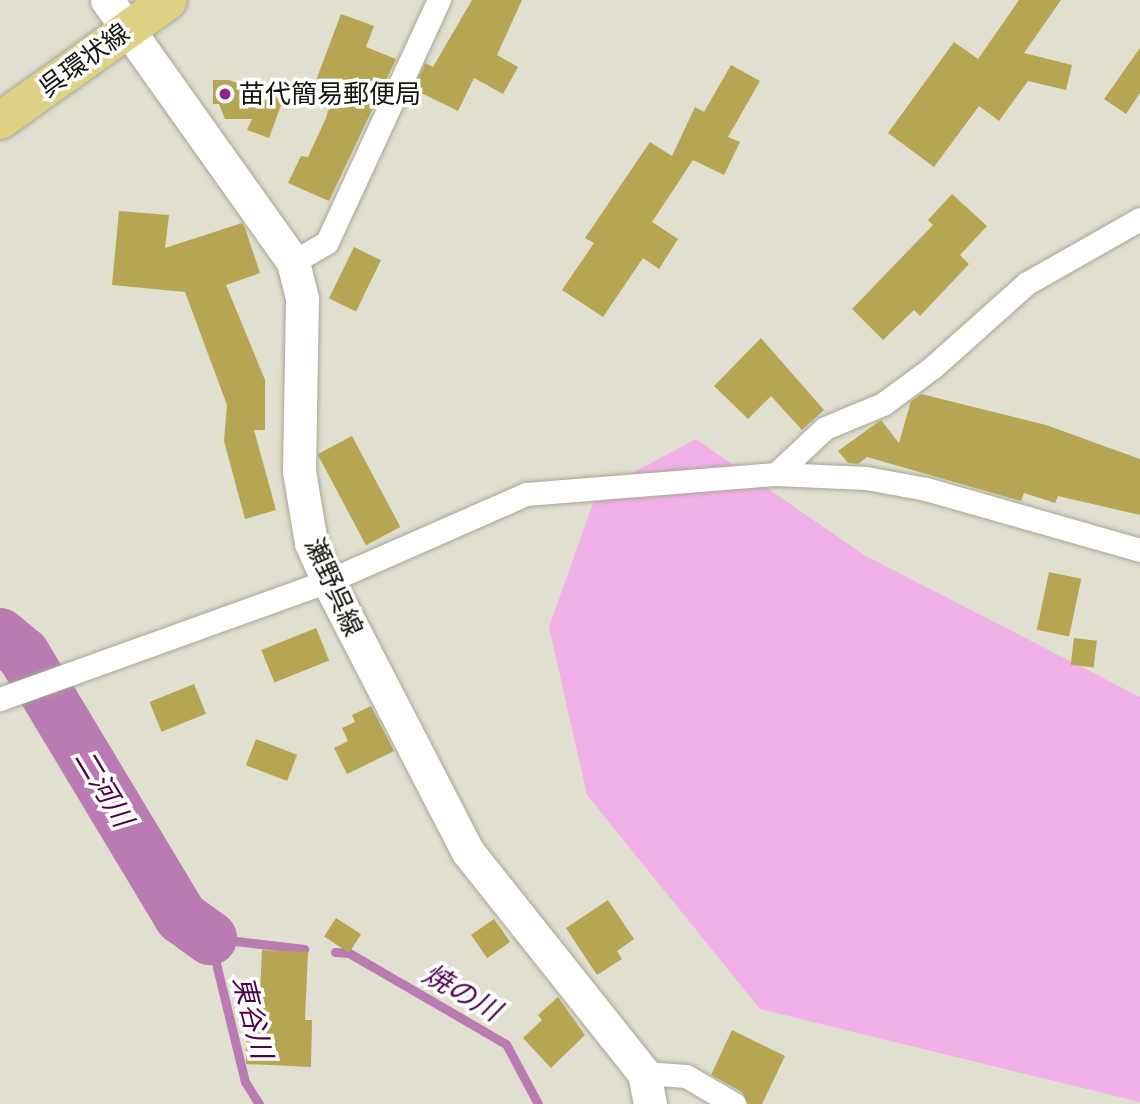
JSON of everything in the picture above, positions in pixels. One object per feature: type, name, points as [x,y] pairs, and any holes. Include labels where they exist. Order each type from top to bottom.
[{"type":"main road","name":"呉環状線","points":[[0,120],[117,14],[167,0]]},
{"type":"main road","name":"瀬野呉線","points":[[117,14],[293,262],[302,299],[299,471],[310,543],[328,582],[468,852],[647,1089]]},
{"type":"street","points":[[293,262],[327,242],[439,0]]},
{"type":"street","points":[[776,474],[825,428],[883,404],[933,368],[1027,284],[1140,219]]},
{"type":"street","points":[[0,699],[328,582],[526,494],[776,474],[866,478],[926,489],[1140,550]]},
{"type":"street","points":[[647,1089],[686,1076],[734,1104]]},
{"type":"shaded area","points":[[696,439],[864,555],[1140,697],[1140,1102],[760,1009],[587,795],[549,627],[597,492]]},
{"type":"building","points":[[472,0],[522,0],[497,55],[518,67],[503,94],[474,78],[458,111],[413,89],[425,63],[433,67]]},
{"type":"building","points":[[1019,0],[1061,0],[1024,53],[1072,65],[1066,90],[1028,81],[999,121],[979,106],[934,167],[888,133],[954,42],[978,59]]},
{"type":"building","points":[[341,14],[374,26],[366,47],[396,59],[329,201],[288,183],[301,156],[308,157],[326,118],[334,90],[315,83]]},
{"type":"building","points":[[1140,48],[1140,93],[1126,114],[1104,99]]},
{"type":"building","points":[[731,65],[760,81],[728,137],[740,142],[724,175],[693,160],[652,222],[678,239],[659,269],[643,258],[603,317],[562,290],[594,243],[585,238],[650,142],[672,156],[695,107],[704,112]]},
{"type":"building","points":[[213,80],[229,80],[283,100],[269,138],[247,130],[252,119],[225,119],[219,104],[213,104]]},
{"type":"building","points":[[952,194],[987,226],[960,255],[969,264],[920,316],[914,310],[883,340],[852,309],[933,225],[928,220]]},
{"type":"building","points":[[119,211],[169,215],[165,248],[242,223],[245,228],[260,273],[226,285],[265,380],[265,430],[254,430],[276,510],[245,519],[224,441],[227,405],[185,292],[112,285]]},
{"type":"building","points":[[354,247],[381,260],[356,311],[329,298]]},
{"type":"building","points":[[761,338],[824,410],[802,430],[771,396],[748,419],[714,386]]},
{"type":"building","points":[[921,394],[1046,425],[1140,459],[1140,515],[1058,496],[1055,503],[1024,493],[1021,501],[867,457],[858,464],[848,463],[838,451],[881,420],[899,443],[911,401]]},
{"type":"building","points":[[352,436],[400,527],[366,545],[318,454]]},
{"type":"building","points":[[1049,572],[1081,579],[1069,637],[1037,630]]},
{"type":"building","points":[[316,628],[329,660],[274,683],[261,650]]},
{"type":"building","points":[[1074,638],[1097,641],[1094,668],[1071,665]]},
{"type":"building","points":[[194,684],[206,714],[161,732],[149,702]]},
{"type":"building","points":[[371,706],[394,751],[347,774],[334,748],[348,741],[342,728],[355,722],[352,715]]},
{"type":"building","points":[[256,739],[297,755],[287,781],[246,765]]},
{"type":"building","points":[[608,900],[634,939],[617,951],[622,959],[597,975],[566,928]]},
{"type":"building","points":[[336,918],[361,934],[349,953],[324,936]]},
{"type":"building","points":[[494,919],[510,942],[487,958],[471,935]]},
{"type":"building","points":[[262,950],[308,952],[305,1020],[312,1020],[311,1067],[246,1064],[247,1018],[259,1019]]},
{"type":"building","points":[[558,997],[585,1035],[551,1068],[523,1038],[542,1020],[538,1015]]},
{"type":"building","points":[[732,1030],[785,1056],[762,1104],[748,1104],[742,1092],[711,1075]]},
{"type":"waterway","name":"二河川","points":[[0,635],[23,654],[181,917],[210,938]]},
{"type":"waterway","name":"東谷川","points":[[259,1104],[245,1082],[210,938],[304,949]]},
{"type":"waterway","name":"焼の川","points":[[335,952],[349,953],[506,1044],[538,1104]]},
{"type":"place","name":"苗代簡易郵便局","points":[[225,94]]}]
